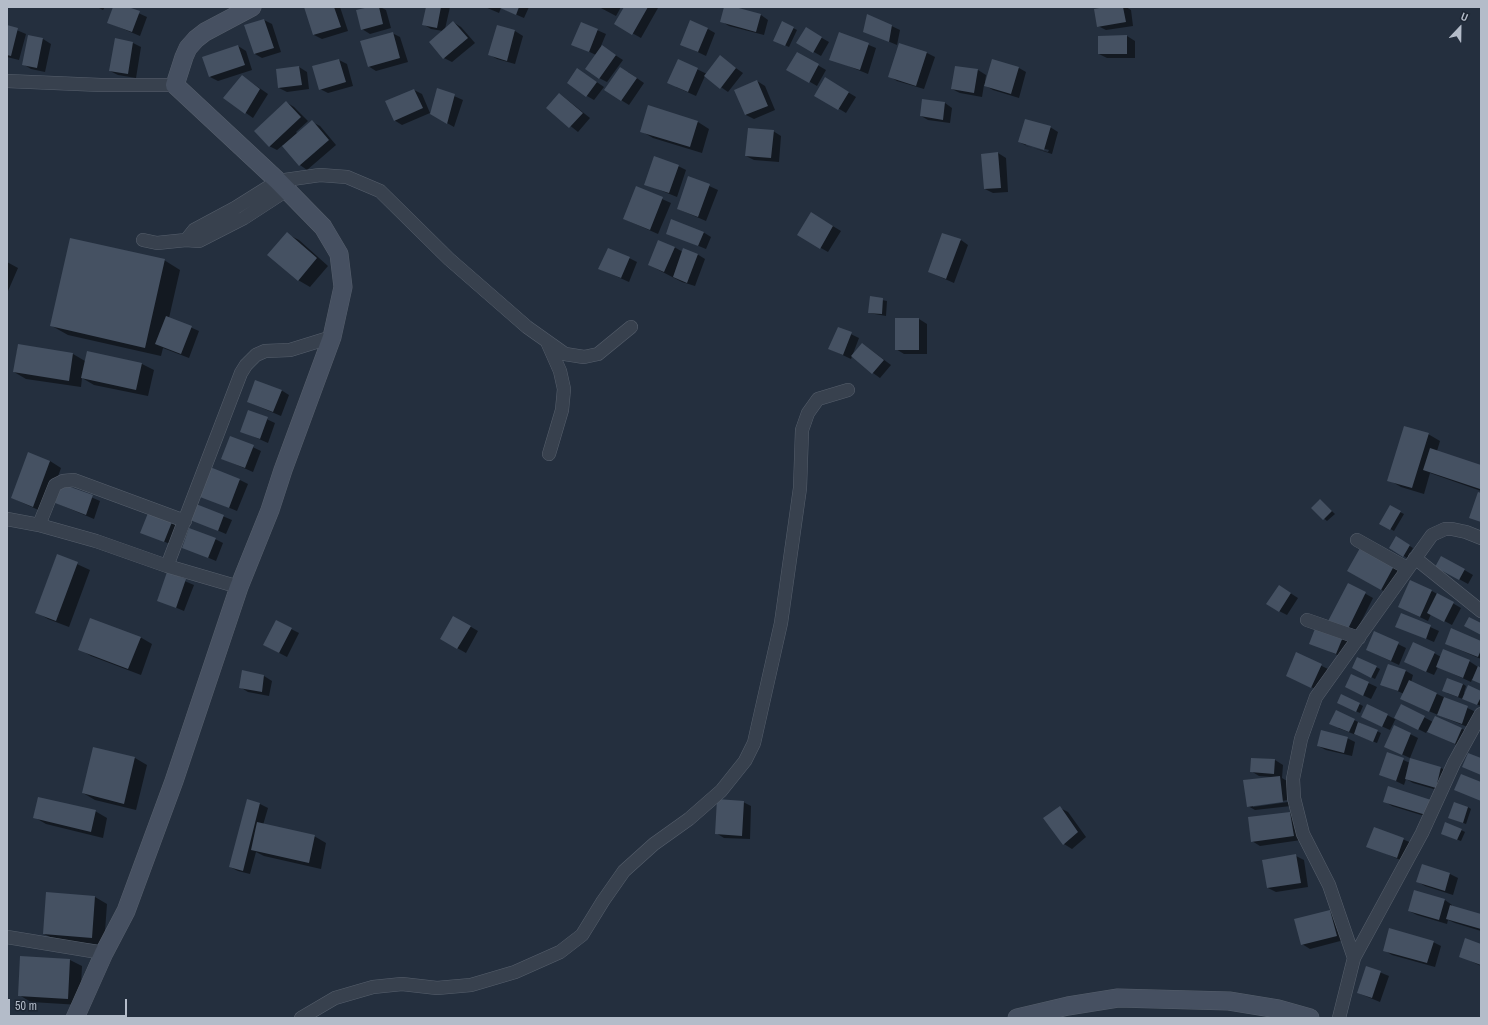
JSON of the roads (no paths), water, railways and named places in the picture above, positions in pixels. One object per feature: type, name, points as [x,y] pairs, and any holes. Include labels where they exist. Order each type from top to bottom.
[{"type":"street","points":[[175,85],[188,48],[196,39],[205,32],[252,7]]},
{"type":"street","points":[[7,81],[101,85],[175,85],[285,183],[323,227],[339,254],[342,287],[332,338],[283,470],[270,510],[239,587],[174,781],[126,911],[104,953],[75,1018]]},
{"type":"street","points":[[143,240],[156,243],[186,240],[194,230],[285,183],[320,174],[347,177],[380,191],[449,259],[548,344],[564,354],[584,357],[598,354],[631,326]]},
{"type":"street","points":[[168,566],[241,373],[246,365],[256,355],[265,351],[290,350],[310,346],[332,338]]},
{"type":"street","points":[[548,344],[560,371],[564,389],[562,410],[549,454]]},
{"type":"street","points":[[301,1018],[335,998],[373,987],[402,984],[437,988],[471,985],[515,972],[560,952],[582,935],[624,871],[654,844],[689,819],[720,791],[745,761],[754,742],[781,623],[800,488],[802,430],[808,413],[818,399],[848,390]]},
{"type":"street","points":[[39,525],[55,485],[63,481],[74,480],[185,521]]},
{"type":"street","points":[[7,519],[39,525],[96,541],[168,566],[239,587]]},
{"type":"street","points":[[1354,958],[1329,886],[1303,834],[1294,798],[1292,779],[1296,756],[1316,697],[1432,534],[1436,531],[1452,529],[1481,538]]},
{"type":"street","points":[[1357,540],[1411,563],[1481,611]]},
{"type":"street","points":[[1307,620],[1359,638]]},
{"type":"street","points":[[1339,1018],[1354,958],[1422,833],[1454,763],[1481,714]]},
{"type":"street","points":[[7,937],[104,953]]},
{"type":"street","points":[[1017,1018],[1068,1006],[1118,998],[1229,1001],[1278,1009],[1310,1018]]}]
